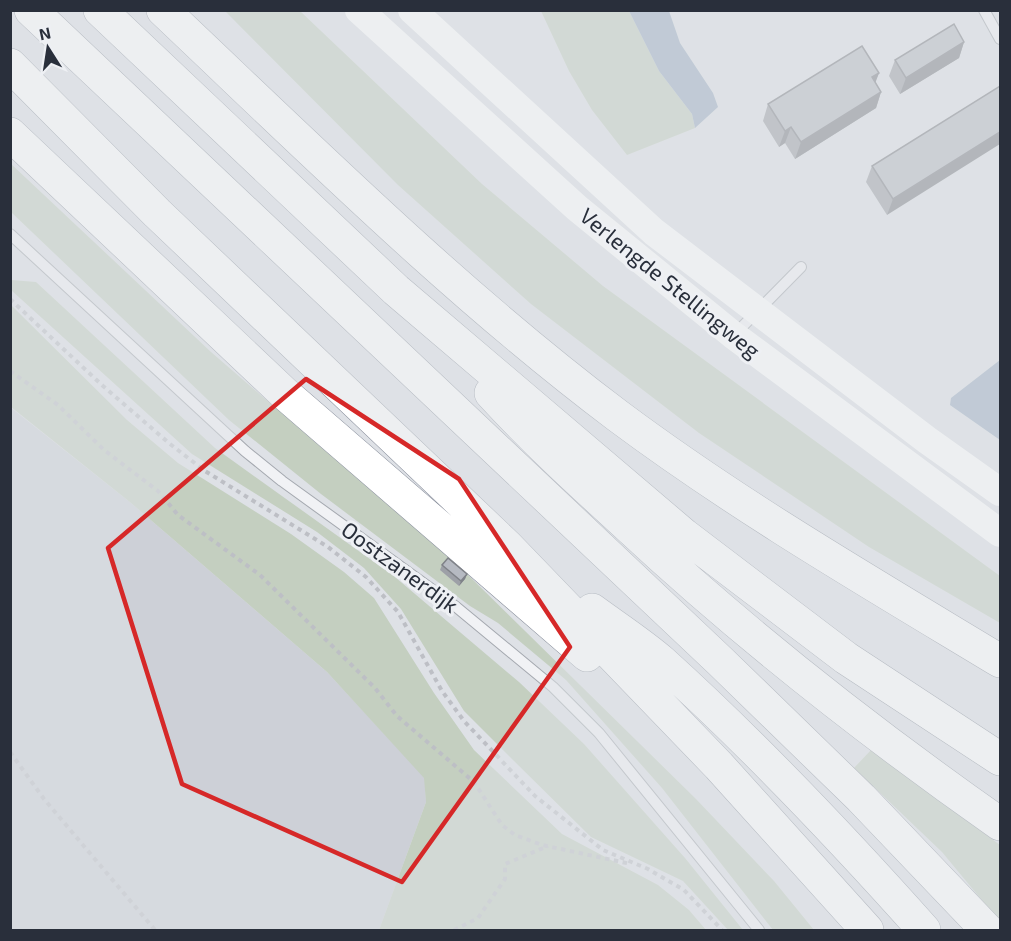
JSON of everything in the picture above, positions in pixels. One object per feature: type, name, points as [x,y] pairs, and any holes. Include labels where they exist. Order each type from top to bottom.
[{"type":"highway","points":[[31,10],[720,661],[861,798],[987,930]]},
{"type":"highway","points":[[100,10],[396,290],[684,535],[764,598],[902,696],[1000,759]]},
{"type":"highway","points":[[163,10],[435,264],[580,386],[752,511],[1000,661]]},
{"type":"highway","points":[[10,65],[158,213],[507,546],[719,766],[867,930]]},
{"type":"highway","points":[[10,134],[284,393],[719,766]]},
{"type":"highway","points":[[396,290],[533,440],[699,592],[826,698],[1000,824]]},
{"type":"highway","points":[[507,546],[660,660],[831,825],[924,930]]},
{"type":"main road","name":"Verlengde Stellingweg","points":[[358,10],[577,208],[733,335],[1000,533]]},
{"type":"main road","name":"Verlengde Stellingweg","points":[[412,10],[654,232],[927,440],[1000,492]]},
{"type":"lane","points":[[984,10],[1000,39]]},
{"type":"lane","name":"Oostzanerdijk","points":[[10,234],[254,458],[455,606],[553,687],[622,760],[759,930]]},
{"type":"lane","points":[[10,252],[20,243]]},
{"type":"lane","points":[[733,335],[801,267]]},
{"type":"path","name":"Oostzanerdijk","points":[[10,299],[103,386],[170,444],[205,471],[328,547],[366,577],[398,612],[442,691],[464,721],[535,796],[603,850],[637,864],[684,890],[722,930]]},
{"type":"path","points":[[10,371],[58,405],[104,450],[158,491],[178,515],[260,575],[375,688],[397,716],[474,782],[502,825],[514,835],[602,860],[637,864]]},
{"type":"path","points":[[10,752],[44,798],[155,930]]},
{"type":"path","points":[[454,930],[478,918],[505,879],[505,864],[548,846]]},
{"type":"highlighted area","points":[[306,379],[459,479],[570,647],[402,882],[182,784],[108,548]]},
{"type":"shaded area","points":[[10,407],[131,503],[327,672],[425,778],[426,802],[379,930],[11,930]]},
{"type":"green space","points":[[225,11],[300,11],[482,184],[603,286],[1000,576],[1000,623],[869,547],[699,433],[531,304],[398,185]]},
{"type":"green space","points":[[541,11],[629,11],[659,71],[692,114],[695,128],[627,155],[592,110],[569,71]]},
{"type":"green space","points":[[10,163],[211,352],[462,569],[696,799],[774,881],[814,930],[773,930],[662,788],[566,680],[498,623],[470,606],[321,494],[229,420],[11,212]]},
{"type":"green space","points":[[11,280],[36,282],[215,448],[395,577],[519,682],[584,744],[685,858],[743,930],[728,930],[683,881],[591,837],[464,711],[401,609],[364,568],[317,532],[192,454],[11,290]]},
{"type":"green space","points":[[11,305],[127,420],[178,463],[291,534],[344,572],[374,598],[434,693],[474,750],[562,834],[658,885],[689,910],[706,930],[379,930],[426,802],[424,778],[327,672],[131,503],[11,407]]},
{"type":"green space","points":[[871,750],[1000,845],[1000,922],[942,852],[854,768]]},
{"type":"water","points":[[629,11],[669,11],[680,43],[713,93],[718,107],[695,128],[692,114],[659,71]]},
{"type":"water","points":[[1000,360],[1000,440],[950,405],[951,398]]},
{"type":"building","points":[[954,24],[964,42],[906,78],[895,60]]},
{"type":"building","points":[[862,46],[879,73],[872,77],[881,92],[801,142],[791,127],[785,131],[768,104]]},
{"type":"building","points":[[1000,86],[1000,132],[893,199],[872,166]]},
{"type":"building","points":[[448,558],[467,574],[461,581],[442,565]]}]
